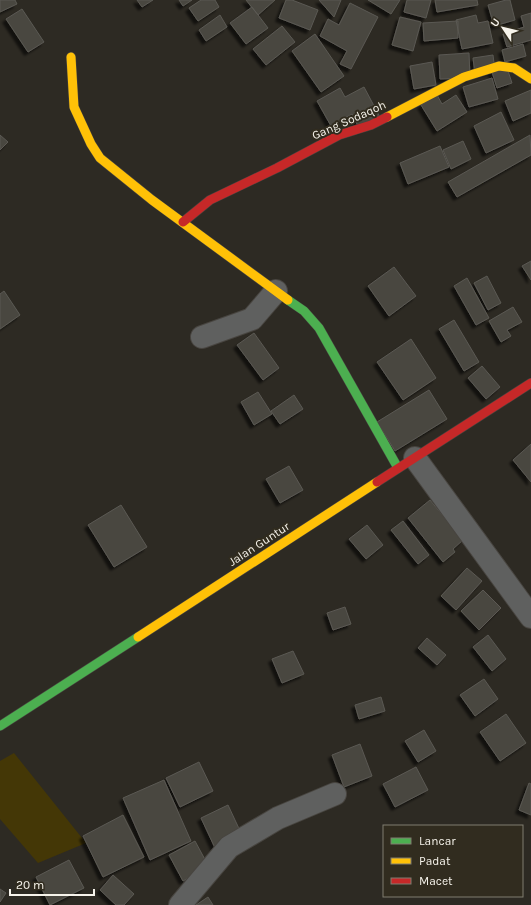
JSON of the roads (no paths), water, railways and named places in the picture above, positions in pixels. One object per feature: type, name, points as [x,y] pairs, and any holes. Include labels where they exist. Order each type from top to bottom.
[{"type":"street","points":[[71,57],[74,107],[91,144],[100,158],[152,200],[304,311],[319,328],[406,463],[531,617]]},
{"type":"street","name":"Gang Sodaqoh","points":[[183,222],[210,200],[277,168],[339,134],[371,125],[464,77],[499,66],[514,68],[531,78]]},
{"type":"street","points":[[202,337],[252,319],[276,291]]},
{"type":"street","name":"Jalan Guntur","points":[[0,726],[531,383]]},
{"type":"street","points":[[180,905],[229,847],[278,818],[335,794]]}]
